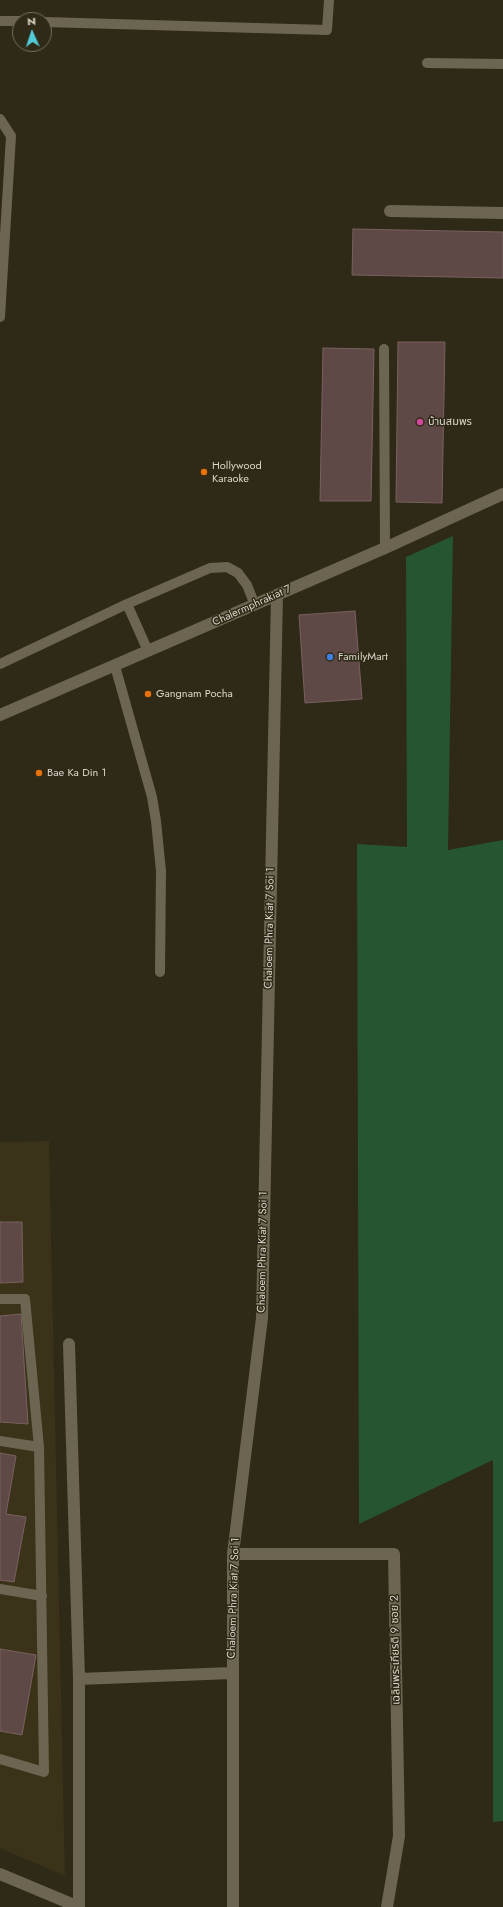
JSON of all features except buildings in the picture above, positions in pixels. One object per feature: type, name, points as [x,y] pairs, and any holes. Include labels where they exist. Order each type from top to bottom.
[{"type":"street","points":[[390,211],[503,213]]},
{"type":"street","name":"Chalermphrakiat 7","points":[[0,715],[385,548],[503,494]]},
{"type":"street","name":"Chaloem Phra Kiat 7 Soi 1","points":[[233,1907],[232,1554],[262,1318],[277,595]]},
{"type":"street","points":[[0,1874],[79,1907],[79,1679],[69,1344]]},
{"type":"street","name":"เฉลิมพระเกียรติ 9 ซอย 2","points":[[232,1554],[394,1554],[399,1836],[387,1907]]},
{"type":"street","points":[[79,1679],[232,1672]]},
{"type":"lane","points":[[52,22],[327,30],[329,0]]},
{"type":"lane","points":[[0,21],[12,21]]},
{"type":"lane","points":[[427,63],[503,64]]},
{"type":"lane","points":[[0,119],[11,136],[0,317]]},
{"type":"lane","points":[[384,349],[385,548]]},
{"type":"lane","points":[[0,664],[127,604],[210,568],[227,567],[238,573],[247,585],[255,605]]},
{"type":"lane","points":[[127,604],[148,651]]},
{"type":"lane","points":[[115,666],[152,797],[156,821],[161,871],[160,972]]},
{"type":"lane","points":[[0,1300],[25,1299],[39,1447],[44,1772],[0,1759]]},
{"type":"lane","points":[[0,1441],[39,1447]]},
{"type":"lane","points":[[0,1589],[42,1596]]},
{"type":"shaded area","points":[[49,1141],[65,1876],[0,1848],[0,1142]]},
{"type":"green space","points":[[453,536],[448,850],[503,840],[503,1821],[493,1822],[493,1460],[359,1524],[357,844],[407,847],[406,557]]},
{"type":"place","name":"บ้านสมพร","points":[[420,422]]},
{"type":"place","name":"Hollywood Karaoke","points":[[204,472]]},
{"type":"place","name":"FamilyMart","points":[[330,657]]},
{"type":"place","name":"Gangnam Pocha","points":[[148,694]]},
{"type":"place","name":"Bae Ka Din 1","points":[[39,773]]}]
